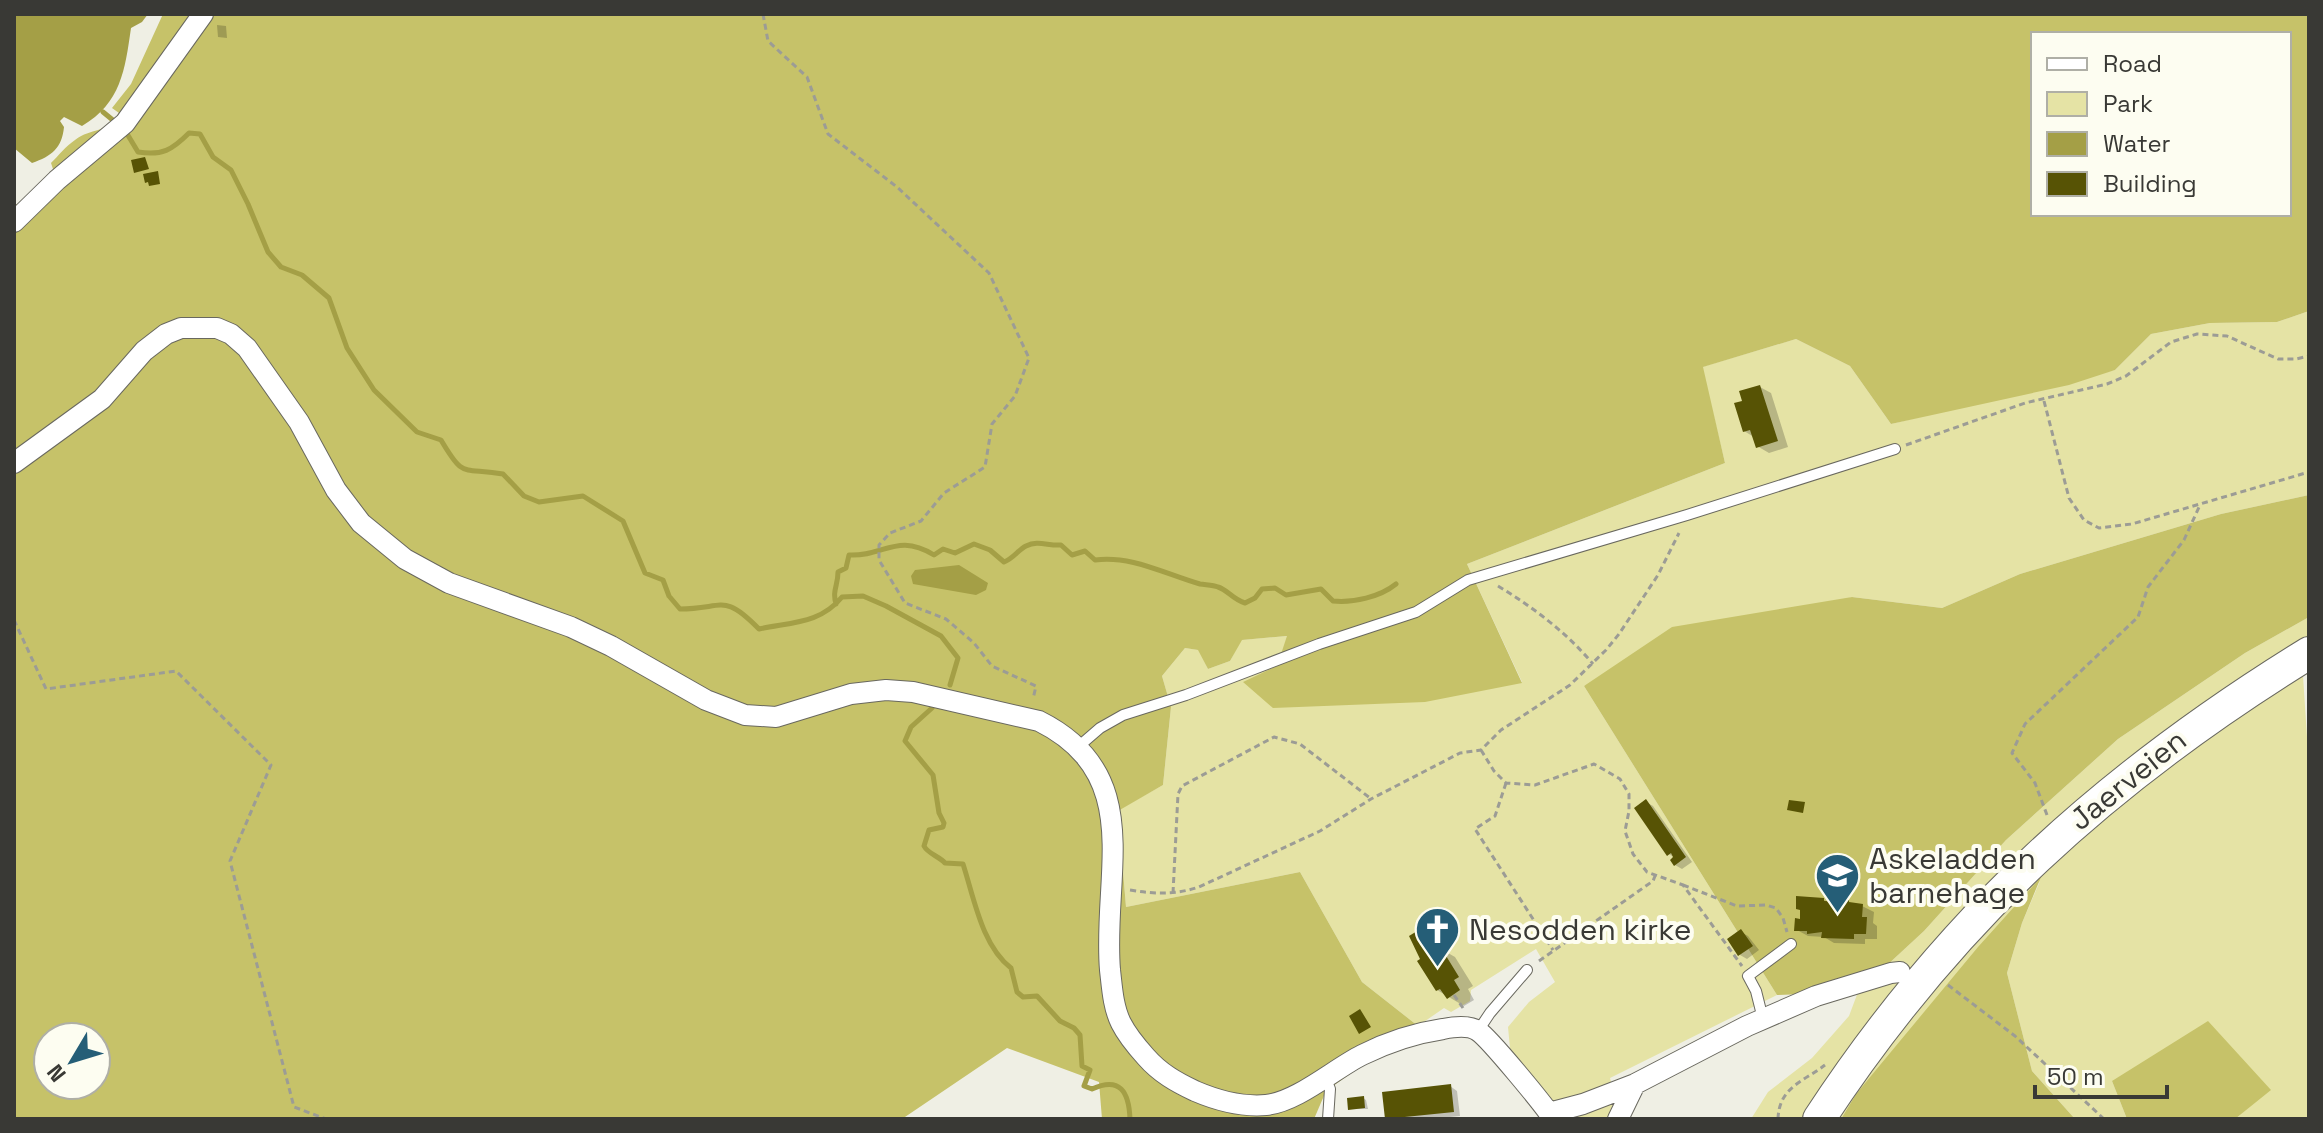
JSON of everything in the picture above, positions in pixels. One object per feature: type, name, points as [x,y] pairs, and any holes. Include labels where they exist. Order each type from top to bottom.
[{"type":"main road","name":"Jaerveien","points":[[1819,1119],[1915,972],[2088,810],[2187,732],[2309,653]]},
{"type":"street","points":[[14,222],[57,180],[125,123],[203,14]]},
{"type":"street","points":[[14,463],[102,399],[144,351],[166,334],[181,328],[217,328],[231,334],[247,348],[299,422],[336,490],[361,523],[405,559],[449,583],[571,627],[623,652],[706,700],[745,715],[776,717],[851,694],[886,690],[913,692],[1028,718],[1055,729],[1078,747],[1103,782],[1109,800],[1112,825],[1108,940],[1116,1011],[1121,1023],[1152,1064],[1173,1081],[1211,1098],[1266,1105],[1286,1099],[1364,1054],[1419,1033],[1459,1027],[1478,1031],[1551,1116],[1635,1084],[1763,1019],[1816,996],[1891,973],[1915,972]]},
{"type":"street","points":[[1618,1119],[1635,1084]]},
{"type":"lane","points":[[1078,747],[1100,728],[1123,715],[1416,612],[1468,580],[1895,449]]},
{"type":"lane","points":[[1763,1019],[1756,991],[1748,976],[1791,944]]},
{"type":"lane","points":[[1478,1031],[1527,970]]},
{"type":"lane","points":[[1325,1077],[1330,1089],[1328,1119]]},
{"type":"path","points":[[763,14],[768,41],[807,77],[828,134],[897,187],[989,273],[1029,358],[1015,396],[992,424],[985,467],[944,493],[921,521],[890,533],[879,545],[879,560],[905,603],[946,619],[974,643],[992,666],[1036,686],[1028,718]]},
{"type":"path","points":[[1895,449],[2025,403],[2044,401],[2117,380],[2171,342],[2197,334],[2227,336],[2278,359],[2309,356]]},
{"type":"path","points":[[2044,401],[2069,498],[2084,520],[2099,528],[2111,528],[2200,505],[2309,472]]},
{"type":"path","points":[[2049,818],[2035,783],[2012,753],[2025,724],[2138,617],[2148,587],[2184,540],[2200,505]]},
{"type":"path","points":[[1110,887],[1156,894],[1199,887],[1309,837],[1371,799],[1460,753],[1481,750],[1501,730],[1570,685],[1593,664],[1619,634],[1658,575],[1687,515]]},
{"type":"path","points":[[1482,576],[1532,607],[1575,643],[1593,664]]},
{"type":"path","points":[[14,620],[46,689],[176,671],[271,765],[230,861],[294,1107],[326,1119]]},
{"type":"path","points":[[1173,893],[1178,794],[1182,786],[1247,749],[1274,737],[1300,744],[1371,799]]},
{"type":"path","points":[[1481,750],[1506,783],[1535,785],[1580,767],[1600,766],[1620,779],[1629,794],[1627,840],[1647,872],[1737,906],[1766,905],[1776,908],[1783,918],[1791,944]]},
{"type":"path","points":[[1506,783],[1495,816],[1475,829],[1553,950]]},
{"type":"path","points":[[1527,970],[1653,881],[1655,876]]},
{"type":"path","points":[[1683,885],[1748,976]]},
{"type":"path","points":[[1915,972],[2015,1036],[2104,1119]]},
{"type":"path","points":[[1778,1119],[1780,1101],[1784,1095],[1828,1063]]},
{"type":"green space","points":[[2309,311],[2309,495],[2221,514],[2020,574],[1942,608],[1852,597],[1584,686],[1777,995],[1610,1078],[1616,1102],[1608,1119],[1563,1119],[1511,1059],[1508,1027],[1529,1002],[1555,982],[1536,949],[1471,990],[1470,1001],[1451,1012],[1444,1008],[1418,1026],[1362,982],[1300,872],[1126,907],[1118,810],[1163,785],[1171,707],[1162,676],[1185,648],[1199,650],[1208,669],[1230,661],[1241,640],[1288,636],[1277,666],[1522,682],[1467,564],[1725,463],[1702,367],[1796,339],[1850,366],[1891,424],[2115,370],[2151,334],[2210,323],[2277,322]]},
{"type":"green space","points":[[2309,617],[2309,673],[2303,676],[2309,767],[2309,1119],[2235,1119],[2270,1089],[2112,1081],[2127,1119],[2075,1119],[2032,1071],[2007,973],[2022,923],[2040,881],[1856,1094],[1841,1119],[1751,1119],[1768,1092],[1812,1058],[1849,1016],[1858,992],[1924,931],[2006,840],[2118,739],[2245,653]]},
{"type":"shaded area","points":[[163,14],[2309,14],[2309,311],[2277,322],[2210,323],[2151,334],[2115,370],[2069,385],[1891,424],[1850,366],[1796,339],[1703,367],[1725,463],[1467,564],[1522,683],[1425,702],[1273,708],[1243,682],[1277,666],[1287,636],[1242,640],[1230,661],[1208,669],[1198,650],[1185,648],[1162,676],[1171,707],[1163,785],[1118,811],[1126,907],[1300,872],[1362,982],[1418,1026],[1326,1091],[1314,1119],[1102,1119],[1099,1082],[1007,1048],[902,1119],[14,1119],[14,204],[36,206],[58,184],[51,163],[75,140],[109,125],[119,113],[112,108],[131,84]]},
{"type":"shaded area","points":[[2309,495],[2309,617],[2245,653],[2118,739],[2006,840],[1924,931],[1858,992],[1777,995],[1584,686],[1672,627],[1852,597],[1942,608],[2020,574],[2221,514]]},
{"type":"shaded area","points":[[2041,877],[2022,923],[2007,973],[2032,1071],[2075,1119],[1841,1119],[1856,1094],[1978,947]]},
{"type":"shaded area","points":[[2208,1021],[2271,1090],[2235,1119],[2127,1119],[2112,1081]]},
{"type":"water","points":[[14,14],[148,14],[131,28],[119,84],[105,107],[82,126],[64,117],[60,121],[64,127],[58,146],[32,163],[14,148]]},
{"type":"water","points":[[959,565],[988,583],[986,590],[976,595],[913,584],[911,576],[915,570]]},
{"type":"building","points":[[145,157],[149,169],[134,173],[131,160]]},
{"type":"building","points":[[158,171],[160,184],[149,186],[148,182],[145,183],[143,174]]},
{"type":"building","points":[[1760,385],[1778,441],[1756,448],[1750,430],[1743,432],[1734,403],[1742,401],[1739,391]]},
{"type":"building","points":[[1646,799],[1686,857],[1674,866],[1670,860],[1673,857],[1671,853],[1667,856],[1634,808]]},
{"type":"building","points":[[1789,800],[1805,802],[1803,813],[1787,810]]},
{"type":"building","points":[[1796,896],[1824,898],[1824,901],[1844,902],[1844,899],[1863,904],[1862,917],[1867,917],[1866,934],[1854,934],[1854,939],[1821,938],[1822,932],[1807,934],[1807,931],[1794,931],[1795,918],[1800,919]]},
{"type":"building","name":"Nesodden kirke","points":[[1422,928],[1437,948],[1440,946],[1459,977],[1454,980],[1460,990],[1447,999],[1440,989],[1436,991],[1417,961],[1420,959],[1409,936]]},
{"type":"building","points":[[1741,929],[1753,946],[1738,956],[1727,939]]},
{"type":"building","points":[[1360,1009],[1371,1027],[1359,1034],[1349,1016]]},
{"type":"building","points":[[1451,1084],[1454,1112],[1385,1119],[1382,1092]]},
{"type":"building","points":[[1364,1096],[1365,1108],[1348,1110],[1347,1098]]},
{"type":"waterway","points":[[103,112],[114,121]]},
{"type":"waterway","points":[[126,132],[138,152],[146,153],[166,150],[189,133],[200,134],[213,157],[231,170],[268,252],[281,267],[302,275],[329,298],[347,348],[374,390],[417,432],[441,440],[460,466],[503,474],[524,496],[539,502],[583,496],[623,521],[645,573],[663,580],[669,596],[680,609],[730,606],[759,629],[815,617],[842,597],[863,596],[886,606],[941,636],[958,658],[950,685]]},
{"type":"waterway","points":[[836,604],[838,572],[846,568],[849,555],[900,545],[921,548],[934,555],[943,549],[955,553],[974,544],[990,550],[1004,562],[1030,544],[1061,545],[1072,555],[1085,551],[1095,560],[1122,560],[1216,586],[1245,603],[1255,598],[1262,589],[1275,588],[1286,595],[1321,589],[1333,601],[1341,601],[1374,596],[1396,584]]},
{"type":"waterway","points":[[932,708],[911,727],[905,741],[933,775],[939,813],[944,823],[943,827],[929,830],[924,846],[945,863],[963,864],[986,934],[1001,959],[1011,968],[1017,992],[1023,997],[1037,996],[1060,1021],[1074,1028],[1080,1035],[1082,1066],[1090,1070],[1084,1086],[1092,1089],[1110,1084],[1121,1089],[1128,1101],[1130,1119]]},
{"type":"place","name":"Askeladden barnehage","points":[[1838,915]]},
{"type":"place","name":"Nesodden kirke","points":[[1438,969]]}]
